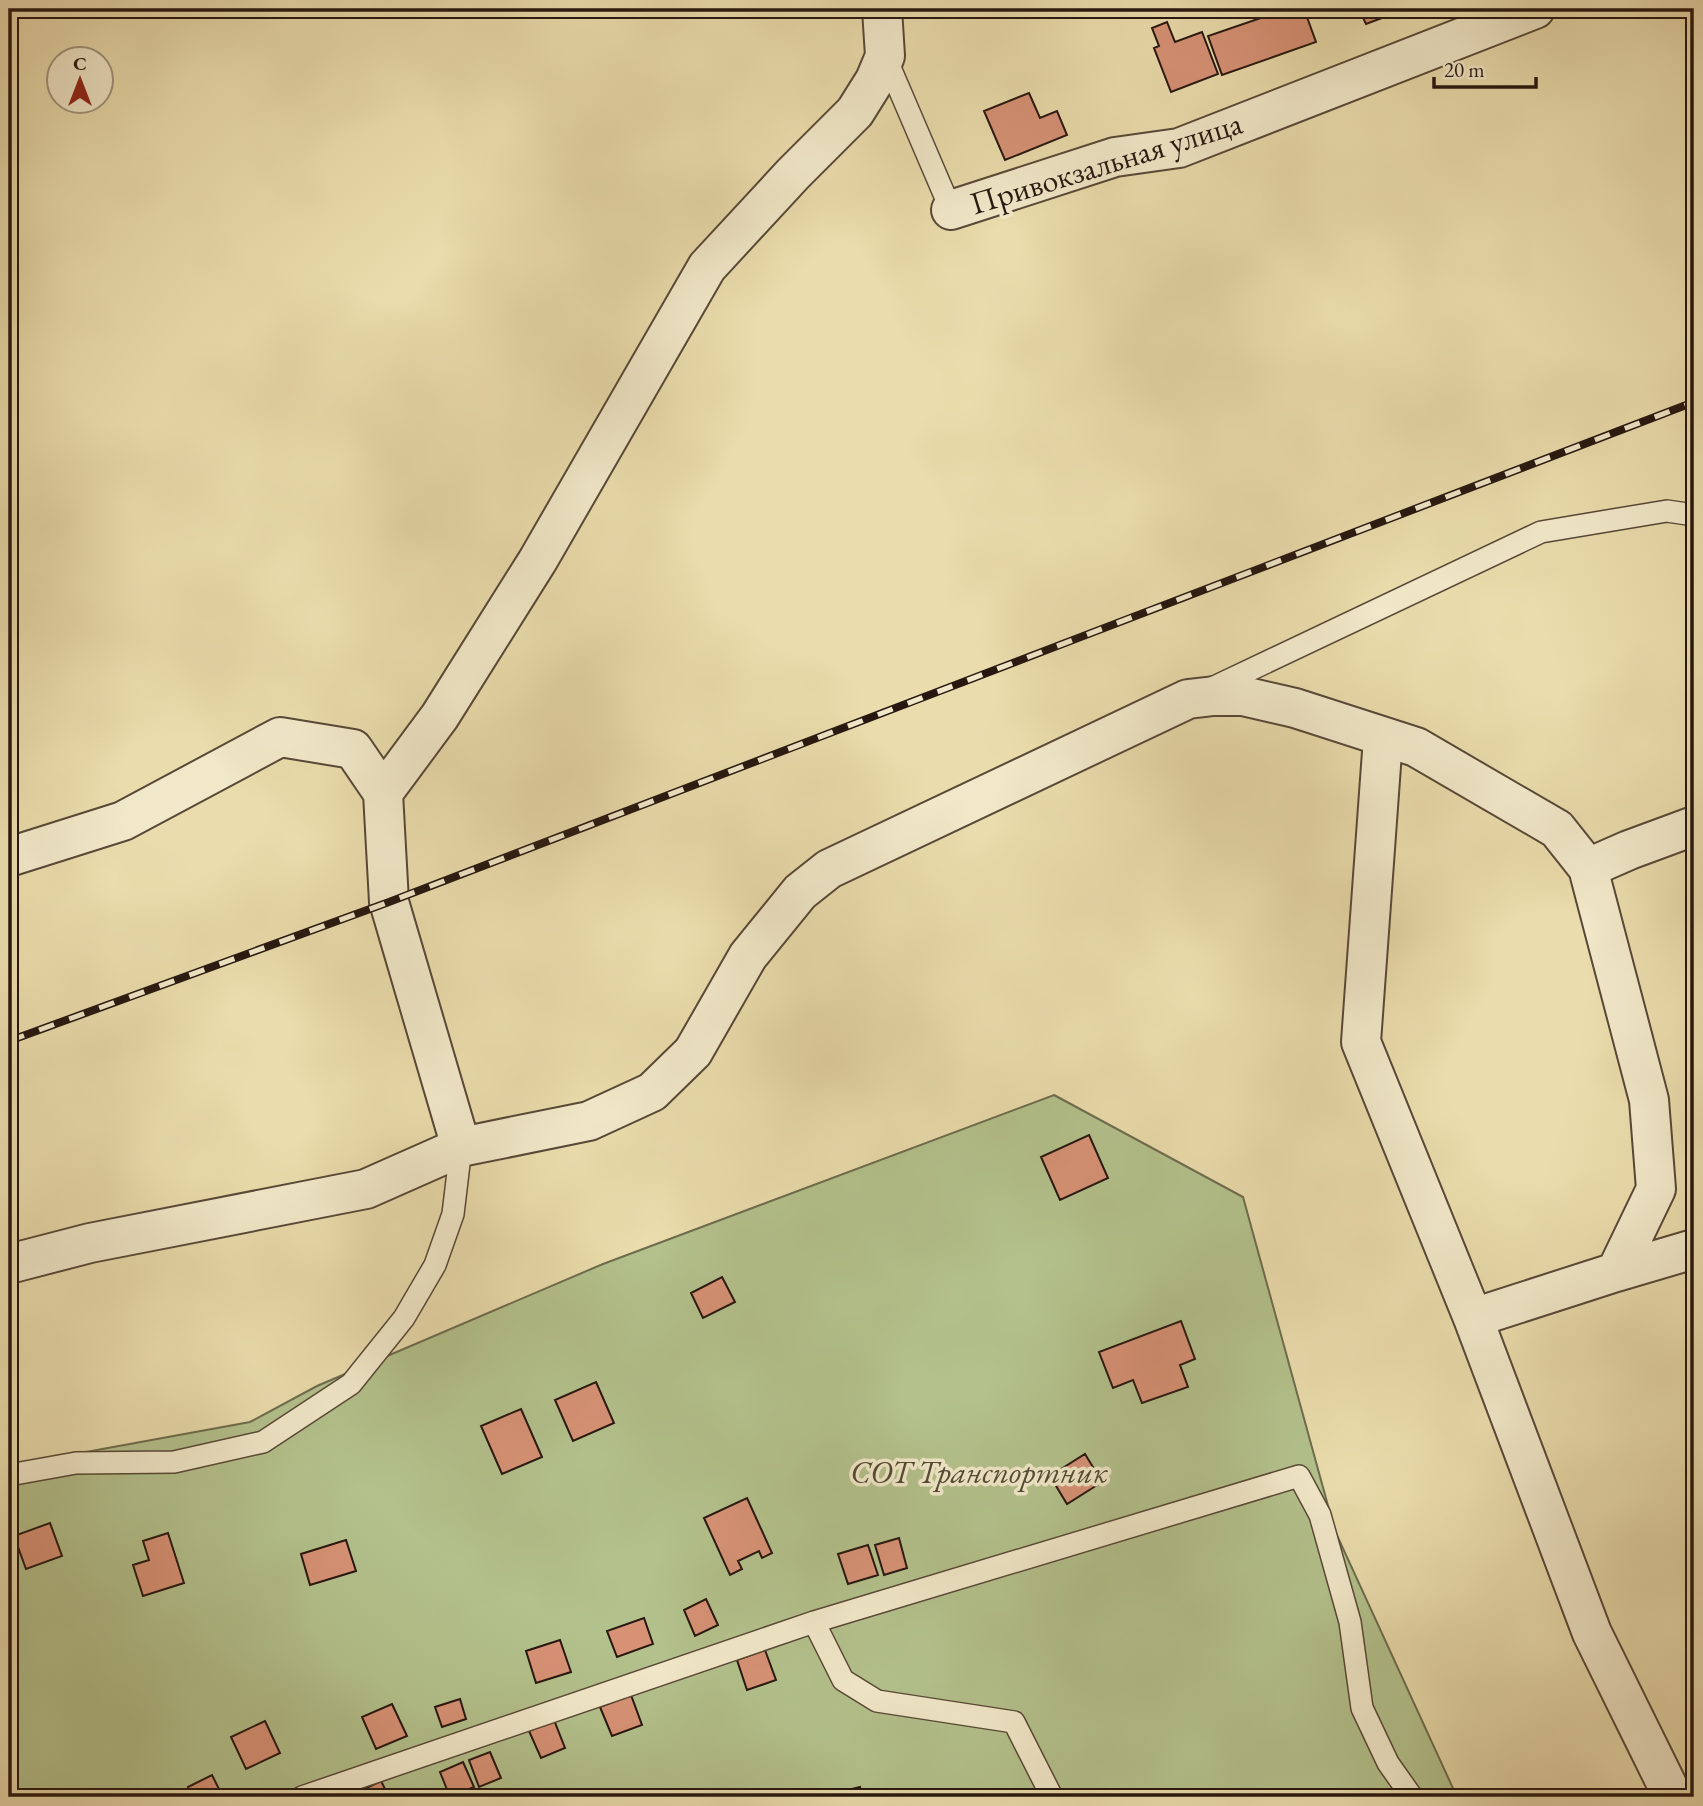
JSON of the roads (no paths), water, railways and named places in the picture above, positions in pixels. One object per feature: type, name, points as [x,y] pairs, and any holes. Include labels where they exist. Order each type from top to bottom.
[{"type":"street","points":[[383,793],[440,716],[538,559],[707,267],[855,112],[875,80],[885,57],[882,9]]},
{"type":"street","name":"Привокзальная улица","points":[[951,210],[1115,157],[1179,148],[1535,9]]},
{"type":"street","points":[[9,1264],[90,1243],[366,1189],[461,1147],[589,1121],[652,1092],[693,1052],[748,956],[800,892],[829,869],[1188,699],[1244,696],[1295,708],[1416,747],[1557,829],[1588,868],[1649,1100],[1656,1189],[1616,1272]]},
{"type":"street","points":[[9,857],[123,821],[280,737],[353,749],[383,793],[389,901],[461,1147]]},
{"type":"street","points":[[1383,738],[1361,1042],[1473,1318],[1592,1633],[1673,1797]]},
{"type":"street","points":[[1588,868],[1694,827]]},
{"type":"street","points":[[1473,1318],[1694,1249]]},
{"type":"lane","points":[[885,57],[951,210]]},
{"type":"lane","points":[[1188,699],[1541,532],[1667,511],[1694,515]]},
{"type":"lane","points":[[9,1475],[76,1463],[174,1462],[263,1442],[351,1384],[404,1318],[435,1265],[453,1214],[461,1147]]},
{"type":"lane","points":[[302,1797],[814,1622],[1299,1476],[1320,1515],[1350,1622],[1362,1708],[1388,1763],[1412,1797]]},
{"type":"lane","points":[[814,1622],[844,1679],[877,1702],[1014,1722],[1052,1797]]},
{"type":"railway","points":[[9,1041],[389,902],[1694,402]]},
{"type":"park label","name":"СОТ Транспортник","points":[[979,1472]]}]
